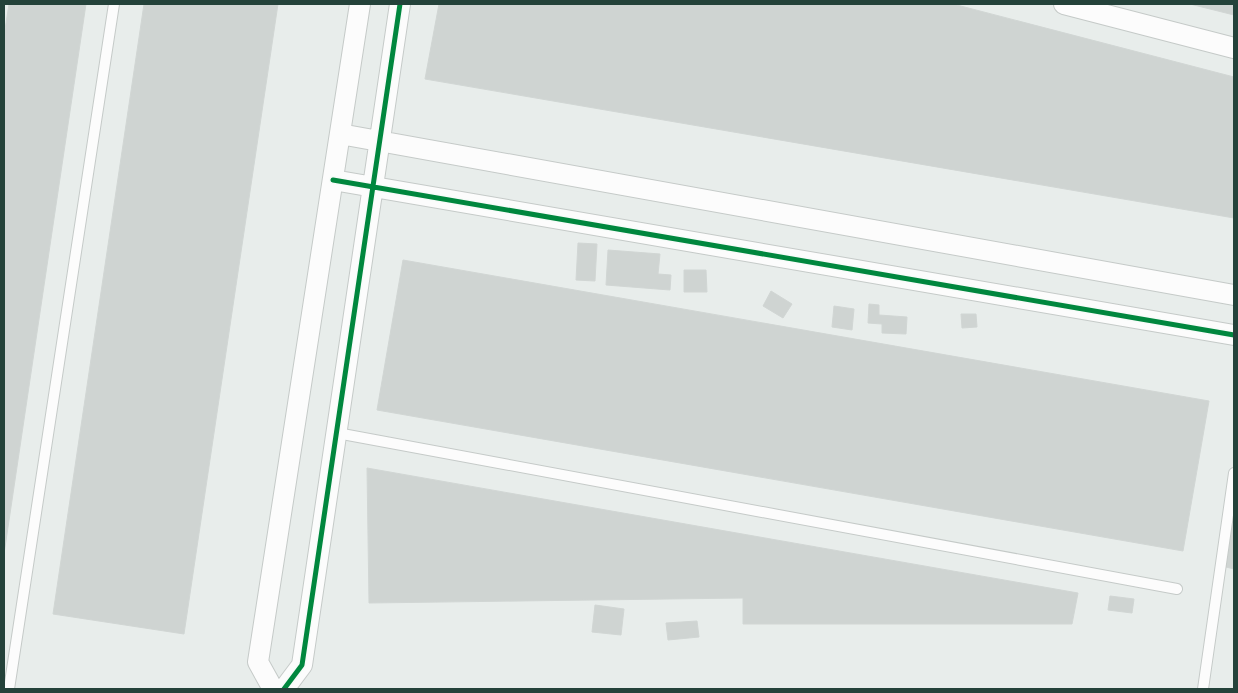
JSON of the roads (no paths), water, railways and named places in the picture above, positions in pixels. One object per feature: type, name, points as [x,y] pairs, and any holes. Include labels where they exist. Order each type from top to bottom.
[{"type":"street","points":[[273,689],[258,662],[360,4]]},
{"type":"street","points":[[284,689],[302,664],[400,4]]},
{"type":"street","points":[[1064,4],[1234,48]]},
{"type":"street","points":[[340,134],[1234,295]]},
{"type":"street","points":[[332,180],[1234,335]]},
{"type":"lane","points":[[9,689],[114,4]]},
{"type":"lane","points":[[337,433],[1177,589]]},
{"type":"lane","points":[[1203,689],[1234,473]]}]
